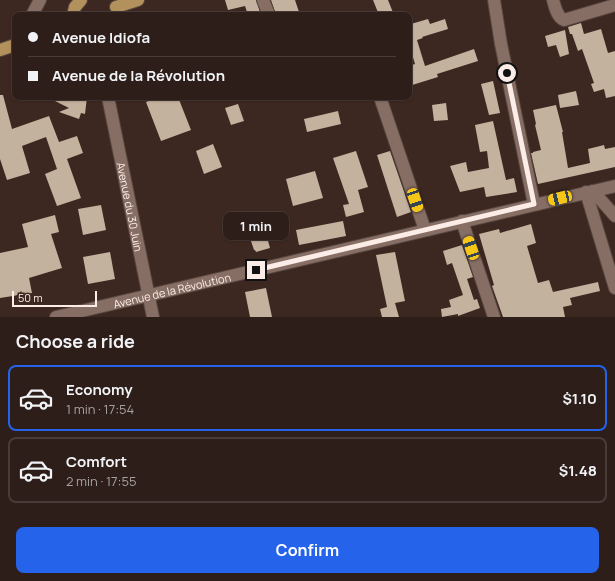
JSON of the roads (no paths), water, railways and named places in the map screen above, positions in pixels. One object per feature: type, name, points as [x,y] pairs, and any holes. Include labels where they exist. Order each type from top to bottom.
[{"type":"main road","points":[[74,12],[75,7],[81,0]]},
{"type":"main road","points":[[114,7],[138,0]]},
{"type":"main road","points":[[0,50],[12,46]]},
{"type":"street","points":[[34,12],[40,0]]},
{"type":"street","points":[[263,0],[268,12]]},
{"type":"street","points":[[494,0],[501,44],[534,204]]},
{"type":"street","points":[[553,0],[558,15],[564,20],[615,5]]},
{"type":"street","name":"Avenue du 30 Juin","points":[[109,100],[153,317]]},
{"type":"street","points":[[381,100],[425,230]]},
{"type":"street","name":"Avenue de la Révolution","points":[[56,317],[615,186]]},
{"type":"street","points":[[589,191],[615,216]]},
{"type":"street","points":[[589,191],[615,288]]},
{"type":"street","points":[[462,221],[494,317]]}]
